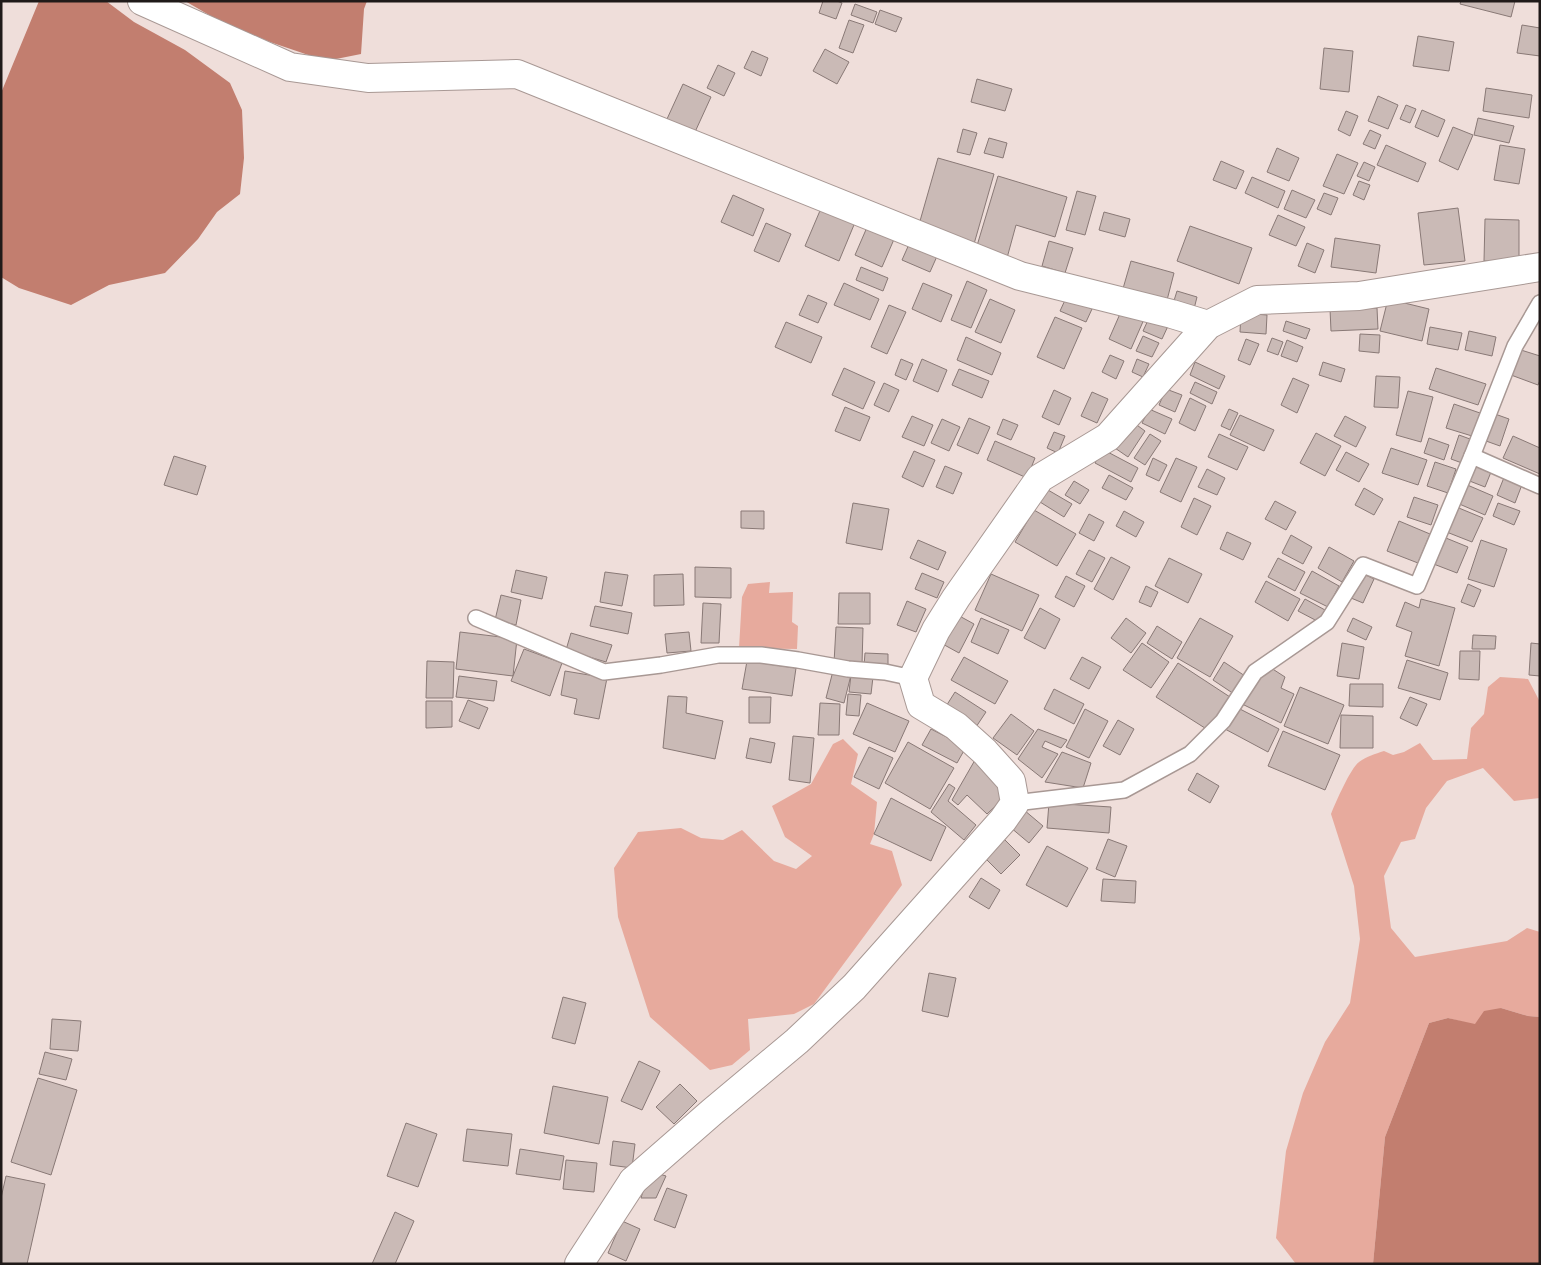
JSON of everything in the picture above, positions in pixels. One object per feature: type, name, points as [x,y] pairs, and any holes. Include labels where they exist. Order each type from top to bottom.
[{"type":"street","points":[[142,1],[290,68],[368,78],[517,74],[1020,276],[1172,314],[1208,326]]},
{"type":"street","points":[[579,1264],[633,1181],[712,1112],[797,1042],[854,987],[1015,803],[1011,781],[985,752],[956,726],[921,705],[913,678],[936,630],[956,598],[1040,478],[1108,438],[1208,326],[1257,300],[1359,296],[1540,267]]},
{"type":"lane","points":[[1015,803],[1124,790],[1190,754],[1223,721],[1255,672],[1327,622],[1363,565],[1417,586],[1472,456],[1515,346],[1540,303]]},
{"type":"lane","points":[[1472,456],[1540,486]]},
{"type":"lane","points":[[476,618],[604,672],[661,666],[718,655],[761,655],[848,669],[885,672],[913,678]]},
{"type":"shaded area","points":[[39,1],[106,1],[134,22],[185,50],[230,83],[242,110],[244,158],[240,194],[217,212],[198,239],[165,273],[109,285],[71,305],[19,288],[1,277],[1,93]]},
{"type":"shaded area","points":[[185,1],[367,1],[364,9],[361,54],[326,61],[270,42],[216,19]]},
{"type":"shaded area","points":[[770,582],[769,593],[793,592],[792,622],[798,626],[797,649],[739,648],[742,597],[748,584]]},
{"type":"shaded area","points":[[1500,677],[1528,679],[1540,702],[1540,798],[1514,801],[1483,768],[1447,781],[1426,808],[1415,839],[1401,842],[1384,876],[1391,928],[1415,957],[1507,941],[1527,928],[1540,932],[1540,1017],[1528,1016],[1501,1008],[1475,1025],[1448,1018],[1429,1023],[1385,1137],[1373,1264],[1296,1264],[1276,1238],[1286,1151],[1303,1093],[1325,1042],[1350,1003],[1360,939],[1354,886],[1331,814],[1355,766],[1371,755],[1384,751],[1393,755],[1404,752],[1420,743],[1433,760],[1467,759],[1471,728],[1484,714],[1488,687]]},
{"type":"shaded area","points":[[843,739],[858,754],[851,784],[877,802],[874,834],[870,844],[892,851],[902,885],[814,1004],[794,1014],[748,1019],[750,1050],[732,1065],[710,1070],[650,1017],[618,917],[614,868],[638,832],[681,828],[701,838],[723,840],[742,830],[774,861],[796,869],[812,856],[785,837],[772,806],[811,784],[833,744]]},
{"type":"shaded area","points":[[1501,1008],[1528,1016],[1540,1017],[1540,1264],[1373,1264],[1385,1137],[1429,1023],[1448,1018],[1475,1024],[1484,1011]]},
{"type":"building","points":[[823,1],[842,3],[836,19],[819,13]]},
{"type":"building","points":[[1461,1],[1515,1],[1511,17],[1460,4]]},
{"type":"building","points":[[855,4],[877,12],[873,23],[851,15]]},
{"type":"building","points":[[880,10],[902,18],[896,32],[875,24]]},
{"type":"building","points":[[849,20],[864,25],[853,53],[839,48]]},
{"type":"building","points":[[1522,25],[1540,28],[1540,56],[1517,53]]},
{"type":"building","points":[[1418,36],[1454,42],[1449,71],[1413,66]]},
{"type":"building","points":[[1324,48],[1353,51],[1349,92],[1320,89]]},
{"type":"building","points":[[825,49],[849,62],[837,84],[813,71]]},
{"type":"building","points":[[752,51],[768,58],[761,76],[744,68]]},
{"type":"building","points":[[718,65],[735,73],[724,96],[707,88]]},
{"type":"building","points":[[977,79],[1012,89],[1005,111],[971,102]]},
{"type":"building","points":[[683,84],[711,97],[695,132],[667,119]]},
{"type":"building","points":[[1486,88],[1532,95],[1529,118],[1483,111]]},
{"type":"building","points":[[1378,96],[1398,105],[1388,129],[1368,121]]},
{"type":"building","points":[[1406,105],[1416,109],[1410,123],[1400,119]]},
{"type":"building","points":[[1422,110],[1445,120],[1438,137],[1415,127]]},
{"type":"building","points":[[1346,111],[1358,116],[1350,136],[1338,130]]},
{"type":"building","points":[[1478,118],[1514,126],[1509,143],[1474,135]]},
{"type":"building","points":[[1453,127],[1473,135],[1458,170],[1439,161]]},
{"type":"building","points":[[963,129],[977,133],[970,155],[957,152]]},
{"type":"building","points":[[1370,130],[1381,135],[1375,149],[1363,144]]},
{"type":"building","points":[[989,138],[1007,143],[1003,158],[984,153]]},
{"type":"building","points":[[1386,145],[1426,163],[1418,182],[1377,165]]},
{"type":"building","points":[[1500,145],[1525,149],[1519,184],[1494,180]]},
{"type":"building","points":[[1277,148],[1299,158],[1289,181],[1267,172]]},
{"type":"building","points":[[1337,154],[1358,163],[1344,194],[1323,186]]},
{"type":"building","points":[[938,158],[994,174],[974,244],[918,228]]},
{"type":"building","points":[[1221,161],[1244,171],[1236,189],[1213,180]]},
{"type":"building","points":[[1364,162],[1375,167],[1369,181],[1357,176]]},
{"type":"building","points":[[998,176],[1067,197],[1055,237],[1016,225],[1007,258],[976,249]]},
{"type":"building","points":[[1252,177],[1285,191],[1278,208],[1245,193]]},
{"type":"building","points":[[1359,181],[1370,185],[1364,200],[1353,195]]},
{"type":"building","points":[[1292,190],[1315,200],[1306,218],[1284,209]]},
{"type":"building","points":[[1077,191],[1096,196],[1085,235],[1066,230]]},
{"type":"building","points":[[1324,193],[1338,198],[1331,215],[1317,209]]},
{"type":"building","points":[[733,195],[764,209],[753,236],[721,222]]},
{"type":"building","points":[[822,206],[856,220],[839,261],[805,246]]},
{"type":"building","points":[[1458,208],[1465,261],[1424,265],[1418,213]]},
{"type":"building","points":[[1104,212],[1130,219],[1125,237],[1099,230]]},
{"type":"building","points":[[1278,215],[1305,227],[1296,246],[1269,235]]},
{"type":"building","points":[[1485,219],[1519,220],[1519,262],[1484,261]]},
{"type":"building","points":[[766,223],[791,234],[779,262],[754,251]]},
{"type":"building","points":[[868,225],[895,237],[882,267],[855,255]]},
{"type":"building","points":[[1190,226],[1252,248],[1239,284],[1177,261]]},
{"type":"building","points":[[1335,238],[1380,245],[1376,273],[1331,267]]},
{"type":"building","points":[[1049,241],[1073,248],[1065,273],[1042,266]]},
{"type":"building","points":[[910,242],[938,254],[930,272],[902,260]]},
{"type":"building","points":[[1307,243],[1324,250],[1315,273],[1298,266]]},
{"type":"building","points":[[1131,261],[1174,273],[1166,304],[1122,292]]},
{"type":"building","points":[[861,267],[888,278],[883,291],[856,280]]},
{"type":"building","points":[[967,281],[987,290],[971,328],[951,320]]},
{"type":"building","points":[[844,283],[879,299],[870,320],[834,305]]},
{"type":"building","points":[[923,283],[952,295],[941,322],[912,309]]},
{"type":"building","points":[[1177,291],[1197,297],[1193,313],[1172,307]]},
{"type":"building","points":[[808,295],[827,303],[818,323],[799,315]]},
{"type":"building","points":[[1066,298],[1092,309],[1086,322],[1060,311]]},
{"type":"building","points":[[990,299],[1015,310],[1001,343],[975,332]]},
{"type":"building","points":[[1388,299],[1429,309],[1422,341],[1380,331]]},
{"type":"building","points":[[889,305],[906,312],[887,354],[871,347]]},
{"type":"building","points":[[1123,307],[1145,317],[1131,349],[1109,339]]},
{"type":"building","points":[[1377,308],[1378,329],[1331,331],[1330,309]]},
{"type":"building","points":[[1241,313],[1267,315],[1266,334],[1240,332]]},
{"type":"building","points":[[1055,317],[1082,328],[1064,369],[1037,357]]},
{"type":"building","points":[[1149,318],[1168,326],[1162,339],[1143,331]]},
{"type":"building","points":[[1286,321],[1310,329],[1306,339],[1283,331]]},
{"type":"building","points":[[786,322],[822,337],[811,363],[775,347]]},
{"type":"building","points":[[1430,327],[1462,333],[1458,350],[1427,344]]},
{"type":"building","points":[[1469,331],[1496,337],[1492,356],[1465,350]]},
{"type":"building","points":[[1360,334],[1380,335],[1379,353],[1359,351]]},
{"type":"building","points":[[1143,336],[1159,343],[1152,357],[1136,351]]},
{"type":"building","points":[[966,337],[1001,353],[992,375],[957,360]]},
{"type":"building","points":[[1272,338],[1283,342],[1278,355],[1267,351]]},
{"type":"building","points":[[1246,339],[1259,344],[1250,365],[1238,360]]},
{"type":"building","points":[[1287,340],[1303,347],[1297,362],[1281,356]]},
{"type":"building","points":[[1521,350],[1540,356],[1540,380],[1538,385],[1511,375]]},
{"type":"building","points":[[1110,355],[1124,361],[1116,379],[1102,372]]},
{"type":"building","points":[[901,359],[913,364],[906,380],[895,375]]},
{"type":"building","points":[[922,359],[947,370],[938,392],[913,381]]},
{"type":"building","points":[[1137,359],[1149,364],[1143,377],[1132,372]]},
{"type":"building","points":[[1195,362],[1225,376],[1219,389],[1190,375]]},
{"type":"building","points":[[1323,362],[1345,369],[1341,382],[1319,375]]},
{"type":"building","points":[[844,368],[875,382],[863,409],[832,395]]},
{"type":"building","points":[[1436,368],[1486,384],[1478,405],[1429,389]]},
{"type":"building","points":[[959,369],[989,381],[982,398],[952,385]]},
{"type":"building","points":[[1376,376],[1400,377],[1398,408],[1374,407]]},
{"type":"building","points":[[1293,378],[1309,385],[1297,413],[1281,405]]},
{"type":"building","points":[[1195,382],[1217,392],[1212,404],[1190,393]]},
{"type":"building","points":[[884,383],[899,390],[889,412],[874,405]]},
{"type":"building","points":[[1166,389],[1182,395],[1175,412],[1159,405]]},
{"type":"building","points":[[1054,390],[1071,398],[1059,425],[1042,417]]},
{"type":"building","points":[[1408,391],[1433,397],[1421,442],[1396,435]]},
{"type":"building","points":[[1092,392],[1108,399],[1097,423],[1081,416]]},
{"type":"building","points":[[1190,398],[1206,406],[1195,431],[1179,423]]},
{"type":"building","points":[[1454,404],[1480,413],[1472,436],[1446,428]]},
{"type":"building","points":[[845,407],[870,417],[860,441],[835,431]]},
{"type":"building","points":[[1149,409],[1172,419],[1165,434],[1142,423]]},
{"type":"building","points":[[1229,409],[1238,413],[1230,430],[1221,426]]},
{"type":"building","points":[[1495,414],[1509,419],[1500,446],[1486,441]]},
{"type":"building","points":[[1240,415],[1274,430],[1264,451],[1230,435]]},
{"type":"building","points":[[912,416],[933,425],[924,446],[902,437]]},
{"type":"building","points":[[1345,416],[1366,427],[1356,447],[1334,436]]},
{"type":"building","points":[[969,418],[990,427],[978,454],[957,445]]},
{"type":"building","points":[[942,419],[960,427],[949,451],[931,443]]},
{"type":"building","points":[[1003,419],[1018,425],[1011,440],[997,434]]},
{"type":"building","points":[[1130,420],[1145,431],[1128,457],[1112,446]]},
{"type":"building","points":[[1054,432],[1065,436],[1058,453],[1047,448]]},
{"type":"building","points":[[1316,433],[1341,446],[1325,476],[1300,463]]},
{"type":"building","points":[[1150,434],[1161,441],[1145,465],[1134,458]]},
{"type":"building","points":[[1219,434],[1248,447],[1237,470],[1208,457]]},
{"type":"building","points":[[1459,435],[1470,439],[1462,463],[1451,459]]},
{"type":"building","points":[[1513,436],[1540,448],[1540,474],[1503,458]]},
{"type":"building","points":[[1429,438],[1449,445],[1444,460],[1424,453]]},
{"type":"building","points":[[995,441],[1035,458],[1027,478],[987,460]]},
{"type":"building","points":[[1391,448],[1427,460],[1418,485],[1382,473]]},
{"type":"building","points":[[1102,449],[1138,468],[1131,482],[1095,463]]},
{"type":"building","points":[[914,451],[935,460],[923,487],[902,477]]},
{"type":"building","points":[[1346,452],[1369,464],[1359,482],[1336,470]]},
{"type":"building","points":[[174,456],[206,466],[197,495],[164,485]]},
{"type":"building","points":[[1153,458],[1167,465],[1159,481],[1146,475]]},
{"type":"building","points":[[1176,458],[1197,467],[1181,502],[1160,492]]},
{"type":"building","points":[[1475,460],[1493,467],[1485,487],[1467,480]]},
{"type":"building","points":[[1435,462],[1456,469],[1448,493],[1427,486]]},
{"type":"building","points":[[945,466],[962,473],[953,494],[936,487]]},
{"type":"building","points":[[1207,469],[1225,478],[1217,495],[1198,487]]},
{"type":"building","points":[[1109,475],[1133,488],[1126,500],[1102,488]]},
{"type":"building","points":[[1505,475],[1523,482],[1515,503],[1497,495]]},
{"type":"building","points":[[1074,481],[1089,490],[1080,504],[1065,495]]},
{"type":"building","points":[[1465,484],[1493,496],[1485,515],[1457,503]]},
{"type":"building","points":[[1364,488],[1383,499],[1374,515],[1355,505]]},
{"type":"building","points":[[1048,490],[1072,504],[1064,517],[1040,502]]},
{"type":"building","points":[[1414,497],[1438,505],[1431,525],[1407,517]]},
{"type":"building","points":[[1194,498],[1211,506],[1197,535],[1181,527]]},
{"type":"building","points":[[1275,501],[1296,512],[1286,530],[1265,519]]},
{"type":"building","points":[[853,503],[889,509],[882,550],[846,543]]},
{"type":"building","points":[[1498,503],[1520,511],[1514,525],[1493,516]]},
{"type":"building","points":[[1454,506],[1483,518],[1472,542],[1444,531]]},
{"type":"building","points":[[1034,510],[1076,534],[1057,566],[1015,542]]},
{"type":"building","points":[[741,511],[764,511],[764,529],[741,528]]},
{"type":"building","points":[[1124,511],[1144,522],[1136,537],[1116,526]]},
{"type":"building","points":[[1089,514],[1104,522],[1094,541],[1079,533]]},
{"type":"building","points":[[1399,521],[1430,534],[1418,563],[1387,551]]},
{"type":"building","points":[[1227,532],[1251,543],[1243,560],[1220,549]]},
{"type":"building","points":[[1291,535],[1312,547],[1303,564],[1282,553]]},
{"type":"building","points":[[1441,536],[1468,547],[1457,573],[1431,563]]},
{"type":"building","points":[[918,540],[946,552],[938,570],[910,558]]},
{"type":"building","points":[[1481,540],[1507,549],[1494,587],[1468,579]]},
{"type":"building","points":[[1329,547],[1354,561],[1342,582],[1318,568]]},
{"type":"building","points":[[1089,550],[1105,558],[1092,582],[1076,574]]},
{"type":"building","points":[[1111,557],[1130,567],[1113,600],[1094,589]]},
{"type":"building","points":[[1169,558],[1202,574],[1188,603],[1155,586]]},
{"type":"building","points":[[1278,558],[1305,572],[1295,591],[1268,577]]},
{"type":"building","points":[[695,567],[731,568],[731,598],[695,597]]},
{"type":"building","points":[[516,570],[547,577],[542,599],[511,592]]},
{"type":"building","points":[[1312,571],[1339,586],[1328,607],[1300,593]]},
{"type":"building","points":[[605,572],[628,575],[622,606],[600,602]]},
{"type":"building","points":[[922,573],[944,582],[937,598],[915,589]]},
{"type":"building","points":[[1362,573],[1374,579],[1363,603],[1351,598]]},
{"type":"building","points":[[683,574],[684,605],[654,606],[654,575]]},
{"type":"building","points":[[991,574],[1039,595],[1022,631],[975,610]]},
{"type":"building","points":[[1066,576],[1085,586],[1074,607],[1055,597]]},
{"type":"building","points":[[1266,581],[1300,599],[1288,621],[1255,602]]},
{"type":"building","points":[[1468,584],[1481,590],[1474,607],[1461,602]]},
{"type":"building","points":[[1146,586],[1158,592],[1151,607],[1139,602]]},
{"type":"building","points":[[839,593],[870,593],[870,624],[838,624]]},
{"type":"building","points":[[501,595],[521,600],[516,625],[495,620]]},
{"type":"building","points":[[1305,599],[1325,610],[1319,622],[1298,611]]},
{"type":"building","points":[[1421,599],[1455,608],[1439,666],[1405,656],[1412,632],[1396,626],[1405,602],[1419,608]]},
{"type":"building","points":[[907,601],[926,609],[916,632],[897,625]]},
{"type":"building","points":[[703,603],[721,604],[719,643],[701,643]]},
{"type":"building","points":[[595,606],[632,613],[628,634],[590,626]]},
{"type":"building","points":[[1040,608],[1060,619],[1045,649],[1024,638]]},
{"type":"building","points":[[954,613],[974,624],[959,653],[939,642]]},
{"type":"building","points":[[981,618],[1009,630],[998,654],[971,642]]},
{"type":"building","points":[[1126,618],[1146,633],[1131,653],[1111,638]]},
{"type":"building","points":[[1200,618],[1233,636],[1210,677],[1177,658]]},
{"type":"building","points":[[1353,618],[1372,627],[1366,640],[1347,631]]},
{"type":"building","points":[[1157,626],[1182,642],[1172,659],[1147,643]]},
{"type":"building","points":[[836,627],[863,628],[862,665],[834,663]]},
{"type":"building","points":[[460,632],[517,639],[513,676],[456,669]]},
{"type":"building","points":[[689,632],[691,651],[667,653],[665,634]]},
{"type":"building","points":[[571,633],[612,645],[606,662],[566,650]]},
{"type":"building","points":[[1473,635],[1496,636],[1495,649],[1472,649]]},
{"type":"building","points":[[1142,643],[1169,662],[1151,688],[1123,670]]},
{"type":"building","points":[[1342,643],[1364,647],[1359,679],[1337,676]]},
{"type":"building","points":[[1531,643],[1540,644],[1540,676],[1529,675]]},
{"type":"building","points":[[524,649],[562,663],[550,696],[511,681]]},
{"type":"building","points":[[1460,651],[1480,651],[1479,680],[1459,679]]},
{"type":"building","points":[[865,653],[888,654],[888,667],[864,666]]},
{"type":"building","points":[[964,657],[1008,681],[995,704],[951,680]]},
{"type":"building","points":[[1082,657],[1101,667],[1089,689],[1070,679]]},
{"type":"building","points":[[1407,660],[1448,673],[1440,700],[1398,688]]},
{"type":"building","points":[[427,661],[454,662],[453,698],[426,698]]},
{"type":"building","points":[[747,661],[796,668],[792,696],[742,689]]},
{"type":"building","points":[[1224,662],[1245,676],[1234,694],[1213,680]]},
{"type":"building","points":[[1178,663],[1230,697],[1208,730],[1156,697]]},
{"type":"building","points":[[1268,666],[1285,677],[1281,688],[1294,694],[1281,723],[1240,703]]},
{"type":"building","points":[[565,671],[607,678],[599,719],[574,714],[577,699],[561,695]]},
{"type":"building","points":[[833,671],[851,675],[844,703],[826,698]]},
{"type":"building","points":[[851,675],[873,677],[871,694],[849,692]]},
{"type":"building","points":[[459,676],[497,681],[494,701],[456,697]]},
{"type":"building","points":[[1350,684],[1383,684],[1383,707],[1349,706]]},
{"type":"building","points":[[1300,687],[1344,705],[1328,744],[1284,726]]},
{"type":"building","points":[[1054,689],[1084,704],[1074,724],[1044,709]]},
{"type":"building","points":[[955,692],[986,712],[974,730],[943,711]]},
{"type":"building","points":[[848,694],[861,695],[859,716],[846,715]]},
{"type":"building","points":[[668,696],[687,697],[686,713],[723,721],[715,759],[663,748]]},
{"type":"building","points":[[749,697],[771,697],[770,723],[749,723]]},
{"type":"building","points":[[1410,697],[1427,704],[1417,726],[1400,718]]},
{"type":"building","points":[[468,700],[488,708],[479,729],[459,721]]},
{"type":"building","points":[[426,701],[452,701],[452,727],[426,728]]},
{"type":"building","points":[[820,703],[840,704],[839,735],[818,735]]},
{"type":"building","points":[[867,703],[909,721],[895,752],[853,734]]},
{"type":"building","points":[[1236,707],[1279,729],[1268,752],[1225,729]]},
{"type":"building","points":[[1085,709],[1108,721],[1089,758],[1066,747]]},
{"type":"building","points":[[1011,714],[1034,731],[1017,755],[993,738]]},
{"type":"building","points":[[1341,715],[1373,716],[1373,748],[1340,748]]},
{"type":"building","points":[[1118,720],[1134,729],[1120,755],[1103,746]]},
{"type":"building","points":[[931,729],[966,747],[957,763],[922,745]]},
{"type":"building","points":[[1038,729],[1067,740],[1061,748],[1045,741],[1042,747],[1058,754],[1042,778],[1018,759]]},
{"type":"building","points":[[1283,731],[1340,755],[1325,790],[1268,766]]},
{"type":"building","points":[[793,736],[814,738],[810,783],[789,780]]},
{"type":"building","points":[[750,738],[775,743],[771,763],[746,758]]},
{"type":"building","points":[[908,742],[954,768],[930,809],[885,783]]},
{"type":"building","points":[[869,747],[893,758],[879,789],[854,777]]},
{"type":"building","points":[[1062,752],[1091,763],[1083,788],[1045,782]]},
{"type":"building","points":[[975,760],[1006,796],[987,814],[967,795],[958,805],[952,800]]},
{"type":"building","points":[[1197,773],[1219,786],[1210,803],[1188,790]]},
{"type":"building","points":[[949,784],[955,788],[948,801],[976,825],[964,840],[931,812]]},
{"type":"building","points":[[891,798],[946,827],[931,861],[874,834]]},
{"type":"building","points":[[1049,803],[1111,807],[1109,833],[1047,828]]},
{"type":"building","points":[[1024,810],[1043,826],[1029,843],[1010,827]]},
{"type":"building","points":[[1001,836],[1020,855],[1001,874],[982,855]]},
{"type":"building","points":[[1108,839],[1127,846],[1115,877],[1096,869]]},
{"type":"building","points":[[1047,846],[1088,868],[1067,907],[1026,885]]},
{"type":"building","points":[[981,878],[1000,890],[989,909],[969,897]]},
{"type":"building","points":[[1103,879],[1136,881],[1135,903],[1101,901]]},
{"type":"building","points":[[929,973],[956,978],[948,1017],[922,1011]]},
{"type":"building","points":[[563,997],[586,1003],[575,1044],[552,1038]]},
{"type":"building","points":[[52,1019],[81,1021],[78,1051],[50,1049]]},
{"type":"building","points":[[45,1052],[72,1059],[66,1080],[39,1074]]},
{"type":"building","points":[[639,1061],[660,1071],[642,1110],[621,1101]]},
{"type":"building","points":[[38,1078],[77,1090],[51,1175],[11,1162]]},
{"type":"building","points":[[680,1084],[697,1101],[674,1124],[656,1107]]},
{"type":"building","points":[[553,1086],[608,1097],[599,1144],[544,1133]]},
{"type":"building","points":[[406,1123],[437,1134],[418,1187],[387,1176]]},
{"type":"building","points":[[467,1129],[512,1134],[508,1166],[463,1161]]},
{"type":"building","points":[[613,1141],[635,1144],[632,1168],[610,1165]]},
{"type":"building","points":[[520,1149],[564,1156],[560,1180],[516,1174]]},
{"type":"building","points":[[566,1160],[597,1163],[594,1192],[563,1189]]},
{"type":"building","points":[[649,1171],[666,1176],[656,1198],[641,1198]]},
{"type":"building","points":[[6,1176],[45,1184],[27,1264],[1,1264],[1,1198]]},
{"type":"building","points":[[667,1188],[687,1195],[675,1228],[654,1220]]},
{"type":"building","points":[[395,1212],[414,1221],[395,1264],[372,1264]]},
{"type":"building","points":[[622,1221],[640,1229],[626,1261],[608,1253]]}]
